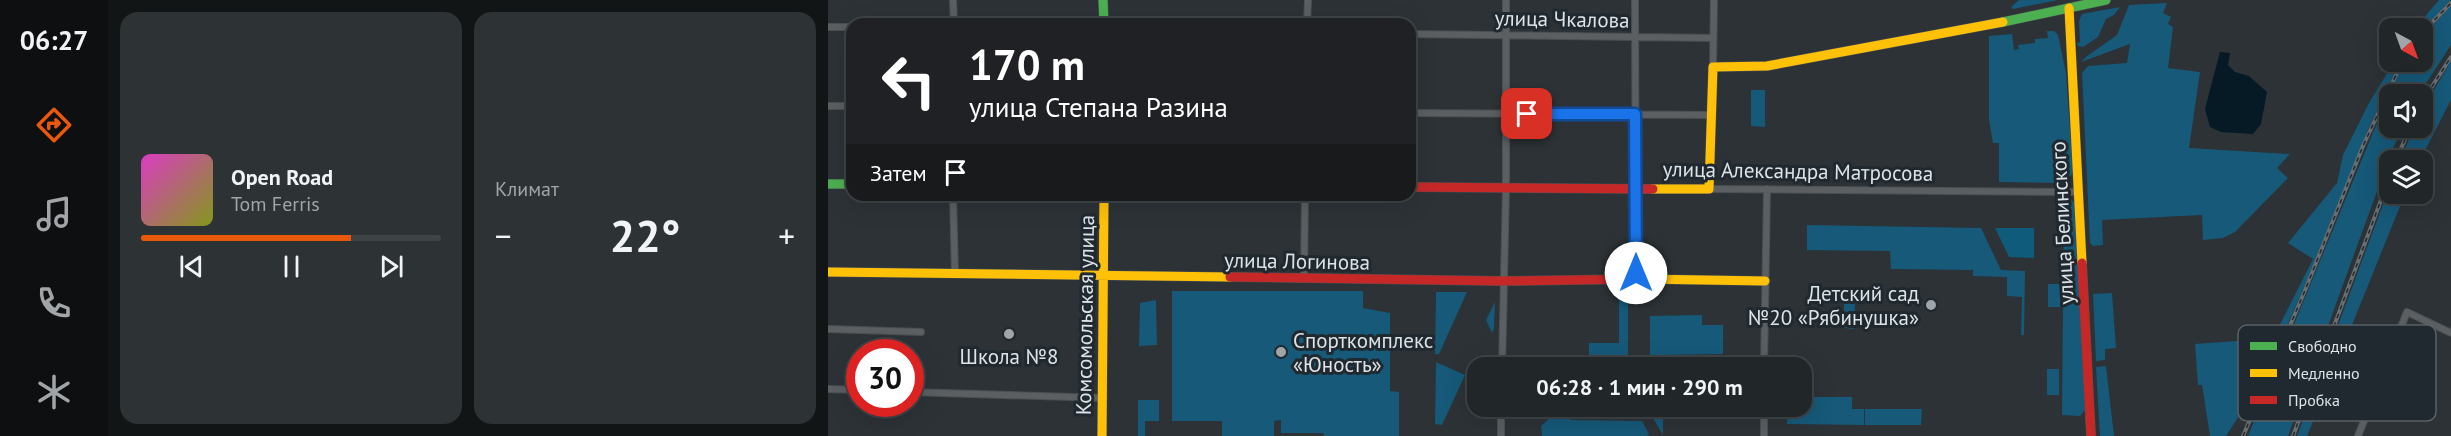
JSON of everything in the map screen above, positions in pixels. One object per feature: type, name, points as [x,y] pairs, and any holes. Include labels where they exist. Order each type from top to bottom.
[{"type":"street","points":[[953,0],[954,18]]},
{"type":"street","points":[[1104,0],[1104,18]]},
{"type":"street","points":[[1307,18],[1308,0]]},
{"type":"street","points":[[1502,357],[1506,188],[1506,0]]},
{"type":"street","points":[[1635,0],[1636,279]]},
{"type":"street","points":[[1709,189],[1714,0]]},
{"type":"street","points":[[1713,68],[1767,66],[2106,0]]},
{"type":"street","name":"улица Белинского","points":[[2069,8],[2091,436]]},
{"type":"street","points":[[828,27],[846,27]]},
{"type":"street","name":"улица Чкалова","points":[[1416,34],[1713,38]]},
{"type":"street","points":[[828,106],[846,106]]},
{"type":"street","points":[[1416,113],[1711,115]]},
{"type":"street","points":[[828,184],[846,184]]},
{"type":"street","name":"улица Александра Матросова","points":[[1416,187],[2078,192]]},
{"type":"street","points":[[1764,357],[1767,189]]},
{"type":"street","points":[[953,201],[955,274]]},
{"type":"street","name":"Комсомольская улица","points":[[1102,436],[1104,201]]},
{"type":"street","points":[[1304,279],[1305,201]]},
{"type":"street","name":"улица Логинова","points":[[828,272],[1502,281],[1636,279],[1765,281]]},
{"type":"street","points":[[2402,325],[2407,312],[2434,325]]},
{"type":"street","points":[[2436,326],[2451,333]]},
{"type":"street","points":[[828,329],[921,332]]},
{"type":"street","points":[[828,389],[846,390]]},
{"type":"street","points":[[924,392],[1102,398]]},
{"type":"street","points":[[1501,417],[1501,436]]},
{"type":"street","points":[[1764,417],[1764,436]]},
{"type":"street","points":[[2358,436],[2364,421]]},
{"type":"shaded area","points":[[2019,0],[2058,0],[2013,9],[2011,7]]},
{"type":"shaded area","points":[[2439,0],[2451,0],[2433,19],[2424,18]]},
{"type":"shaded area","points":[[2167,3],[2163,13],[2171,17],[2168,24],[2173,27],[2168,68],[2200,72],[2189,148],[2290,154],[2277,168],[2288,178],[2235,232],[2223,238],[2203,240],[2202,215],[2102,220],[2103,245],[2093,246],[2090,243],[2082,73],[2088,66],[2127,63],[2130,44],[2081,62],[2117,35],[2129,5]]},
{"type":"shaded area","points":[[2451,6],[2451,45],[2426,84],[2393,84],[2398,72],[2433,72],[2433,25]]},
{"type":"shaded area","points":[[2120,7],[2114,15],[2106,19],[2098,37],[2083,47],[2078,46],[2077,43],[2080,42],[2079,21],[2082,14]]},
{"type":"shaded area","points":[[2047,31],[2054,31],[2058,35],[2066,73],[2073,173],[2065,183],[1999,182],[1999,143],[1993,143],[1989,120],[1989,36],[2012,34],[2014,50],[2019,49],[2018,45],[2035,43],[2035,39],[2048,38]]},
{"type":"shaded area","points":[[2220,52],[2230,53],[2228,65],[2235,72],[2249,76],[2267,92],[2261,124],[2253,134],[2221,132],[2210,127],[2205,109]]},
{"type":"shaded area","points":[[2451,61],[2451,100],[2433,135],[2433,92]]},
{"type":"shaded area","points":[[2388,72],[2395,72],[2390,84],[2381,84]]},
{"type":"shaded area","points":[[2379,87],[2379,107],[2317,258],[2287,325],[2280,325],[2313,259],[2288,243],[2337,183],[2343,155]]},
{"type":"shaded area","points":[[1751,90],[1765,90],[1765,127],[1751,126]]},
{"type":"shaded area","points":[[2379,118],[2379,138],[2398,138],[2392,150],[2379,150],[2379,186],[2328,325],[2294,325]]},
{"type":"shaded area","points":[[2410,138],[2431,138],[2425,150],[2404,150]]},
{"type":"shaded area","points":[[2071,199],[2075,204],[2086,409],[2080,416],[2062,415],[2064,200]]},
{"type":"shaded area","points":[[2383,204],[2401,204],[2352,325],[2338,325]]},
{"type":"shaded area","points":[[1807,225],[1981,228],[2001,270],[2025,271],[2024,335],[2021,335],[2022,297],[2007,296],[2007,277],[1973,276],[1973,270],[1891,269],[1890,251],[1807,250]]},
{"type":"shaded area","points":[[1995,228],[2034,228],[2034,258],[2009,257]]},
{"type":"shaded area","points":[[2048,284],[2060,284],[2060,307],[2048,307]]},
{"type":"shaded area","name":"Спорткомплекс «Юность»","points":[[1172,291],[1363,291],[1363,308],[1390,313],[1390,391],[1399,392],[1399,436],[1324,436],[1323,433],[1281,433],[1281,420],[1274,421],[1274,436],[1222,436],[1222,421],[1172,421]]},
{"type":"shaded area","points":[[1436,292],[1467,292],[1439,354],[1435,354]]},
{"type":"shaded area","points":[[2112,293],[2116,348],[2105,349],[2105,360],[2096,361],[2093,294]]},
{"type":"shaded area","points":[[1619,296],[1628,296],[1628,357],[1589,357],[1589,343],[1619,343]]},
{"type":"shaded area","points":[[1156,300],[1157,345],[1139,346],[1140,303]]},
{"type":"shaded area","points":[[1495,302],[1494,328],[1492,333],[1486,320]]},
{"type":"shaded area","points":[[1844,303],[1855,303],[1854,329],[1844,328]]},
{"type":"shaded area","points":[[1702,315],[1702,325],[1723,325],[1723,354],[1650,357],[1650,316]]},
{"type":"shaded area","points":[[2238,341],[2238,418],[2226,436],[2210,436],[2202,385],[2198,385],[2195,344]]},
{"type":"shaded area","points":[[1436,362],[1465,375],[1442,425],[1435,424]]},
{"type":"shaded area","points":[[2106,366],[2114,436],[2100,436],[2096,367]]},
{"type":"shaded area","points":[[2047,369],[2059,369],[2059,395],[2047,395]]},
{"type":"shaded area","points":[[1812,397],[1852,397],[1852,409],[1864,409],[1864,425],[1787,424],[1787,417],[1812,417]]},
{"type":"shaded area","points":[[1138,400],[1159,400],[1159,421],[1145,421],[1145,436],[1138,436]]},
{"type":"shaded area","points":[[1865,409],[1922,409],[1921,425],[1865,425]]},
{"type":"shaded area","points":[[1551,417],[1566,417],[1571,420],[1642,421],[1649,434],[1647,436],[1542,436],[1541,426]]},
{"type":"shaded area","points":[[1652,417],[1663,417],[1663,435]]},
{"type":"shaded area","points":[[2254,421],[2293,421],[2288,436],[2248,436]]},
{"type":"shaded area","points":[[2303,421],[2313,421],[2307,436],[2297,436]]},
{"type":"railway","points":[[2433,22],[2451,3]]},
{"type":"railway","points":[[2433,85],[2451,57]]},
{"type":"railway","points":[[2290,325],[2363,146],[2397,72]]},
{"type":"railway","points":[[2400,150],[2406,138]]},
{"type":"railway","points":[[2334,325],[2380,204]]},
{"type":"railway","points":[[2243,436],[2249,421]]},
{"type":"railway","points":[[2293,436],[2299,421]]},
{"type":"traffic: fast","points":[[1103,0],[1104,18]]},
{"type":"traffic: fast","points":[[2003,22],[2106,0]]},
{"type":"traffic: fast","points":[[828,184],[846,184]]},
{"type":"traffic: slow","points":[[2069,8],[2082,263]]},
{"type":"traffic: slow","points":[[1653,189],[1709,189],[1713,67],[1767,66],[2003,22]]},
{"type":"traffic: slow","points":[[1102,436],[1104,201]]},
{"type":"traffic: slow","points":[[828,272],[1230,277]]},
{"type":"traffic: slow","points":[[1642,279],[1765,281]]},
{"type":"traffic: jam","points":[[1416,187],[1653,189]]},
{"type":"traffic: jam","points":[[2082,263],[2091,436]]},
{"type":"traffic: jam","points":[[1230,277],[1502,281],[1642,279]]},
{"type":"place","name":"Детский сад №20 «Рябинушка»","points":[[1931,305]]},
{"type":"place","name":"Школа №8","points":[[1009,334]]},
{"type":"place","name":"Спорткомплекс «Юность»","points":[[1281,352]]},
{"type":"route","points":[[1527,114],[1635,114],[1636,273]]}]
